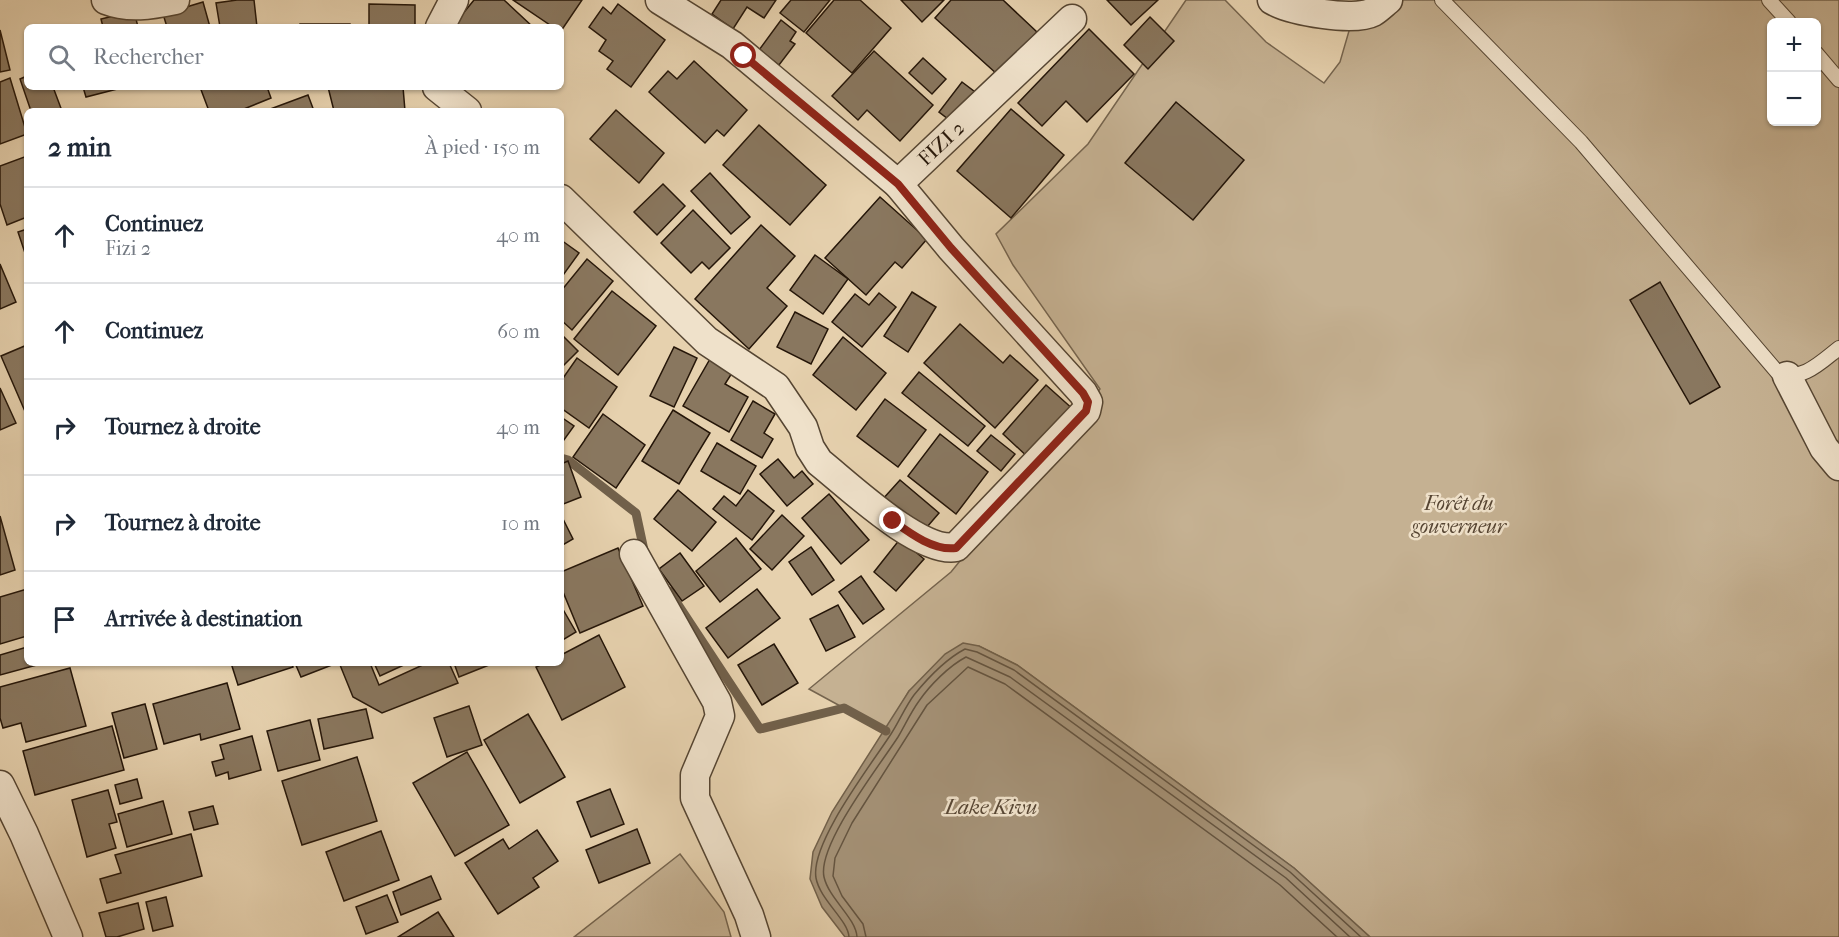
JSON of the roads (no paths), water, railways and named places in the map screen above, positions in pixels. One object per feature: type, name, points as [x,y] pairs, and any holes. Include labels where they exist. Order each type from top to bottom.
[{"type":"street","points":[[106,0],[119,5],[144,6],[175,0]]},
{"type":"street","points":[[442,24],[454,0]]},
{"type":"street","points":[[564,202],[707,341],[776,387],[804,427],[810,448],[819,462],[912,535],[946,549],[956,548],[1086,411],[1088,402],[1083,393],[951,248],[898,184],[732,45],[660,0]]},
{"type":"street","points":[[1272,0],[1281,5],[1322,16],[1372,13],[1388,0]]},
{"type":"street","name":"FIZI 2","points":[[898,184],[1072,19]]},
{"type":"street","points":[[441,90],[464,108]]},
{"type":"street","points":[[1787,376],[1824,448],[1839,466]]},
{"type":"street","points":[[634,554],[717,702],[720,716],[695,775],[696,798],[749,915],[756,937]]},
{"type":"street","points":[[0,785],[24,834],[68,937]]},
{"type":"lane","points":[[1442,0],[1581,142],[1778,374],[1787,376],[1810,371],[1839,348]]},
{"type":"lane","points":[[1769,0],[1785,18]]},
{"type":"lane","points":[[1821,59],[1839,80]]},
{"type":"water","name":"Lake Kivu","points":[[963,643],[979,646],[1017,665],[1294,868],[1370,937],[845,937],[822,907],[810,879],[813,852],[832,812],[909,691],[945,654]]},
{"type":"waterway","points":[[564,459],[636,513],[645,555]]},
{"type":"waterway","points":[[669,591],[760,729],[844,708],[886,731]]},
{"type":"park label","name":"Forêt du gouverneur","points":[[1459,514]]}]
